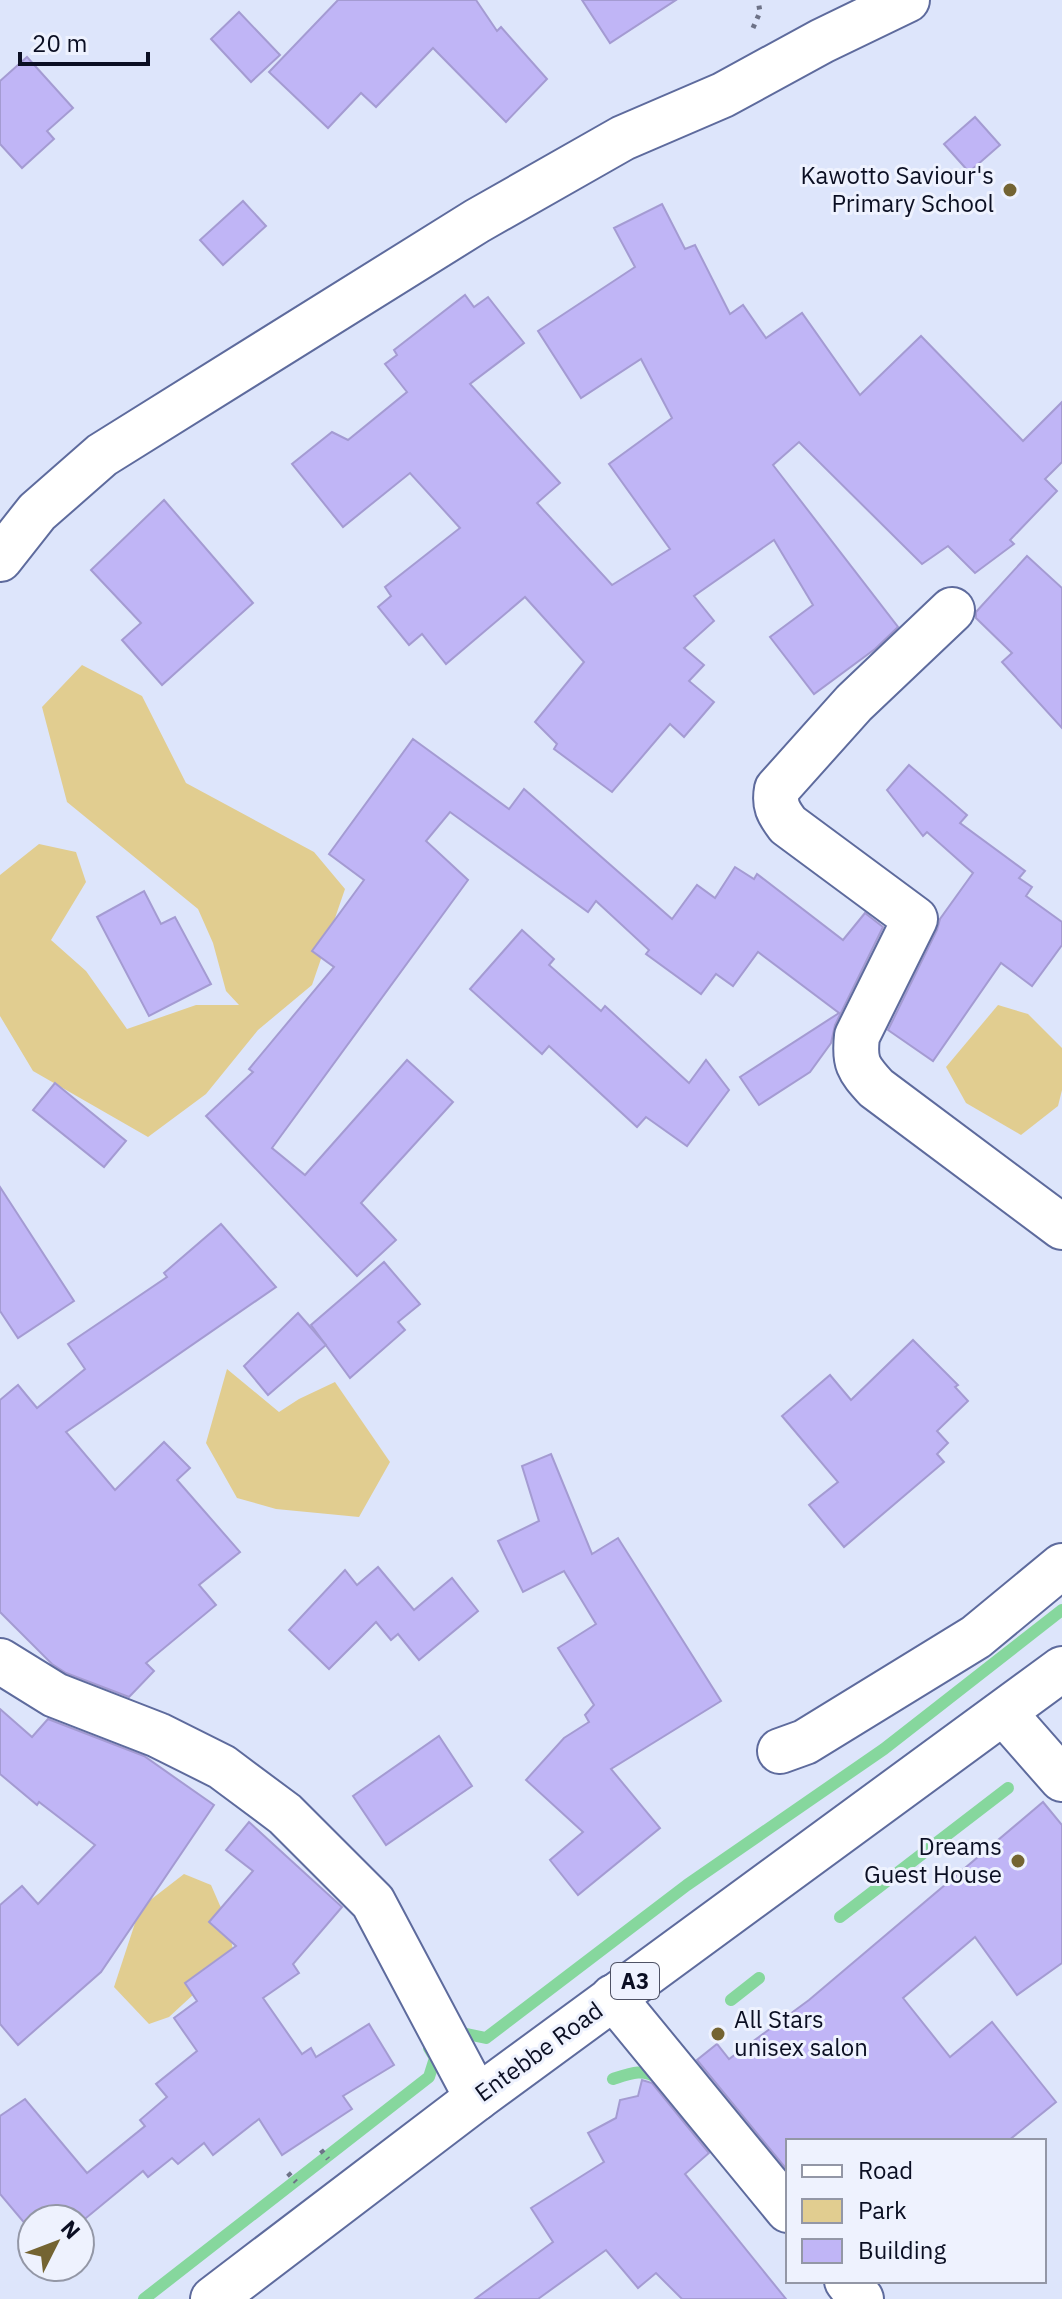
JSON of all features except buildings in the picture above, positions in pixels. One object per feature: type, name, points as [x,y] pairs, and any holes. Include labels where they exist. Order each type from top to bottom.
[{"type":"street","points":[[0,559],[37,512],[102,455],[477,221],[623,138],[723,95],[822,41],[907,0]]},
{"type":"street","points":[[952,610],[854,703],[777,789],[775,802],[788,825],[915,919],[857,1036],[855,1057],[861,1072],[876,1088],[1062,1227]]},
{"type":"street","points":[[780,1751],[805,1742],[976,1637],[1062,1566]]},
{"type":"street","points":[[0,1661],[55,1695],[158,1735],[222,1767],[285,1814],[373,1902],[477,2098]]},
{"type":"street","name":"Entebbe Road","points":[[213,2299],[613,1997],[1062,1669]]},
{"type":"street","points":[[1004,1713],[1062,1779]]},
{"type":"street","points":[[613,1997],[786,2208]]},
{"type":"street","points":[[849,2283],[861,2299]]},
{"type":"green space","points":[[82,665],[142,696],[186,783],[314,852],[345,889],[312,985],[258,1030],[206,1094],[148,1137],[33,1071],[0,1016],[0,875],[39,844],[76,852],[86,882],[51,940],[86,971],[127,1029],[196,1005],[239,1005],[226,991],[213,943],[198,909],[67,802],[42,707]]},
{"type":"green space","points":[[998,1005],[1028,1014],[1062,1048],[1062,1090],[1058,1106],[1021,1135],[966,1103],[946,1067]]},
{"type":"green space","points":[[227,1369],[279,1412],[335,1382],[390,1462],[359,1517],[276,1509],[237,1498],[206,1443]]},
{"type":"green space","points":[[184,1874],[211,1885],[229,1926],[234,1957],[169,2017],[149,2024],[114,1987],[140,1908]]},
{"type":"waterway","points":[[462,2033],[486,2038],[687,1885],[884,1749],[1062,1610]]},
{"type":"waterway","points":[[840,1917],[1008,1788]]},
{"type":"waterway","points":[[731,2000],[759,1978]]},
{"type":"waterway","points":[[144,2299],[429,2077],[435,2058],[429,2048]]},
{"type":"waterway","points":[[613,2079],[631,2073],[659,2079]]},
{"type":"place","name":"Kawotto Saviour's Primary School","points":[[1010,190]]},
{"type":"place","name":"Dreams Guest House","points":[[1018,1861]]},
{"type":"place","name":"All Stars unisex salon","points":[[718,2034]]}]
